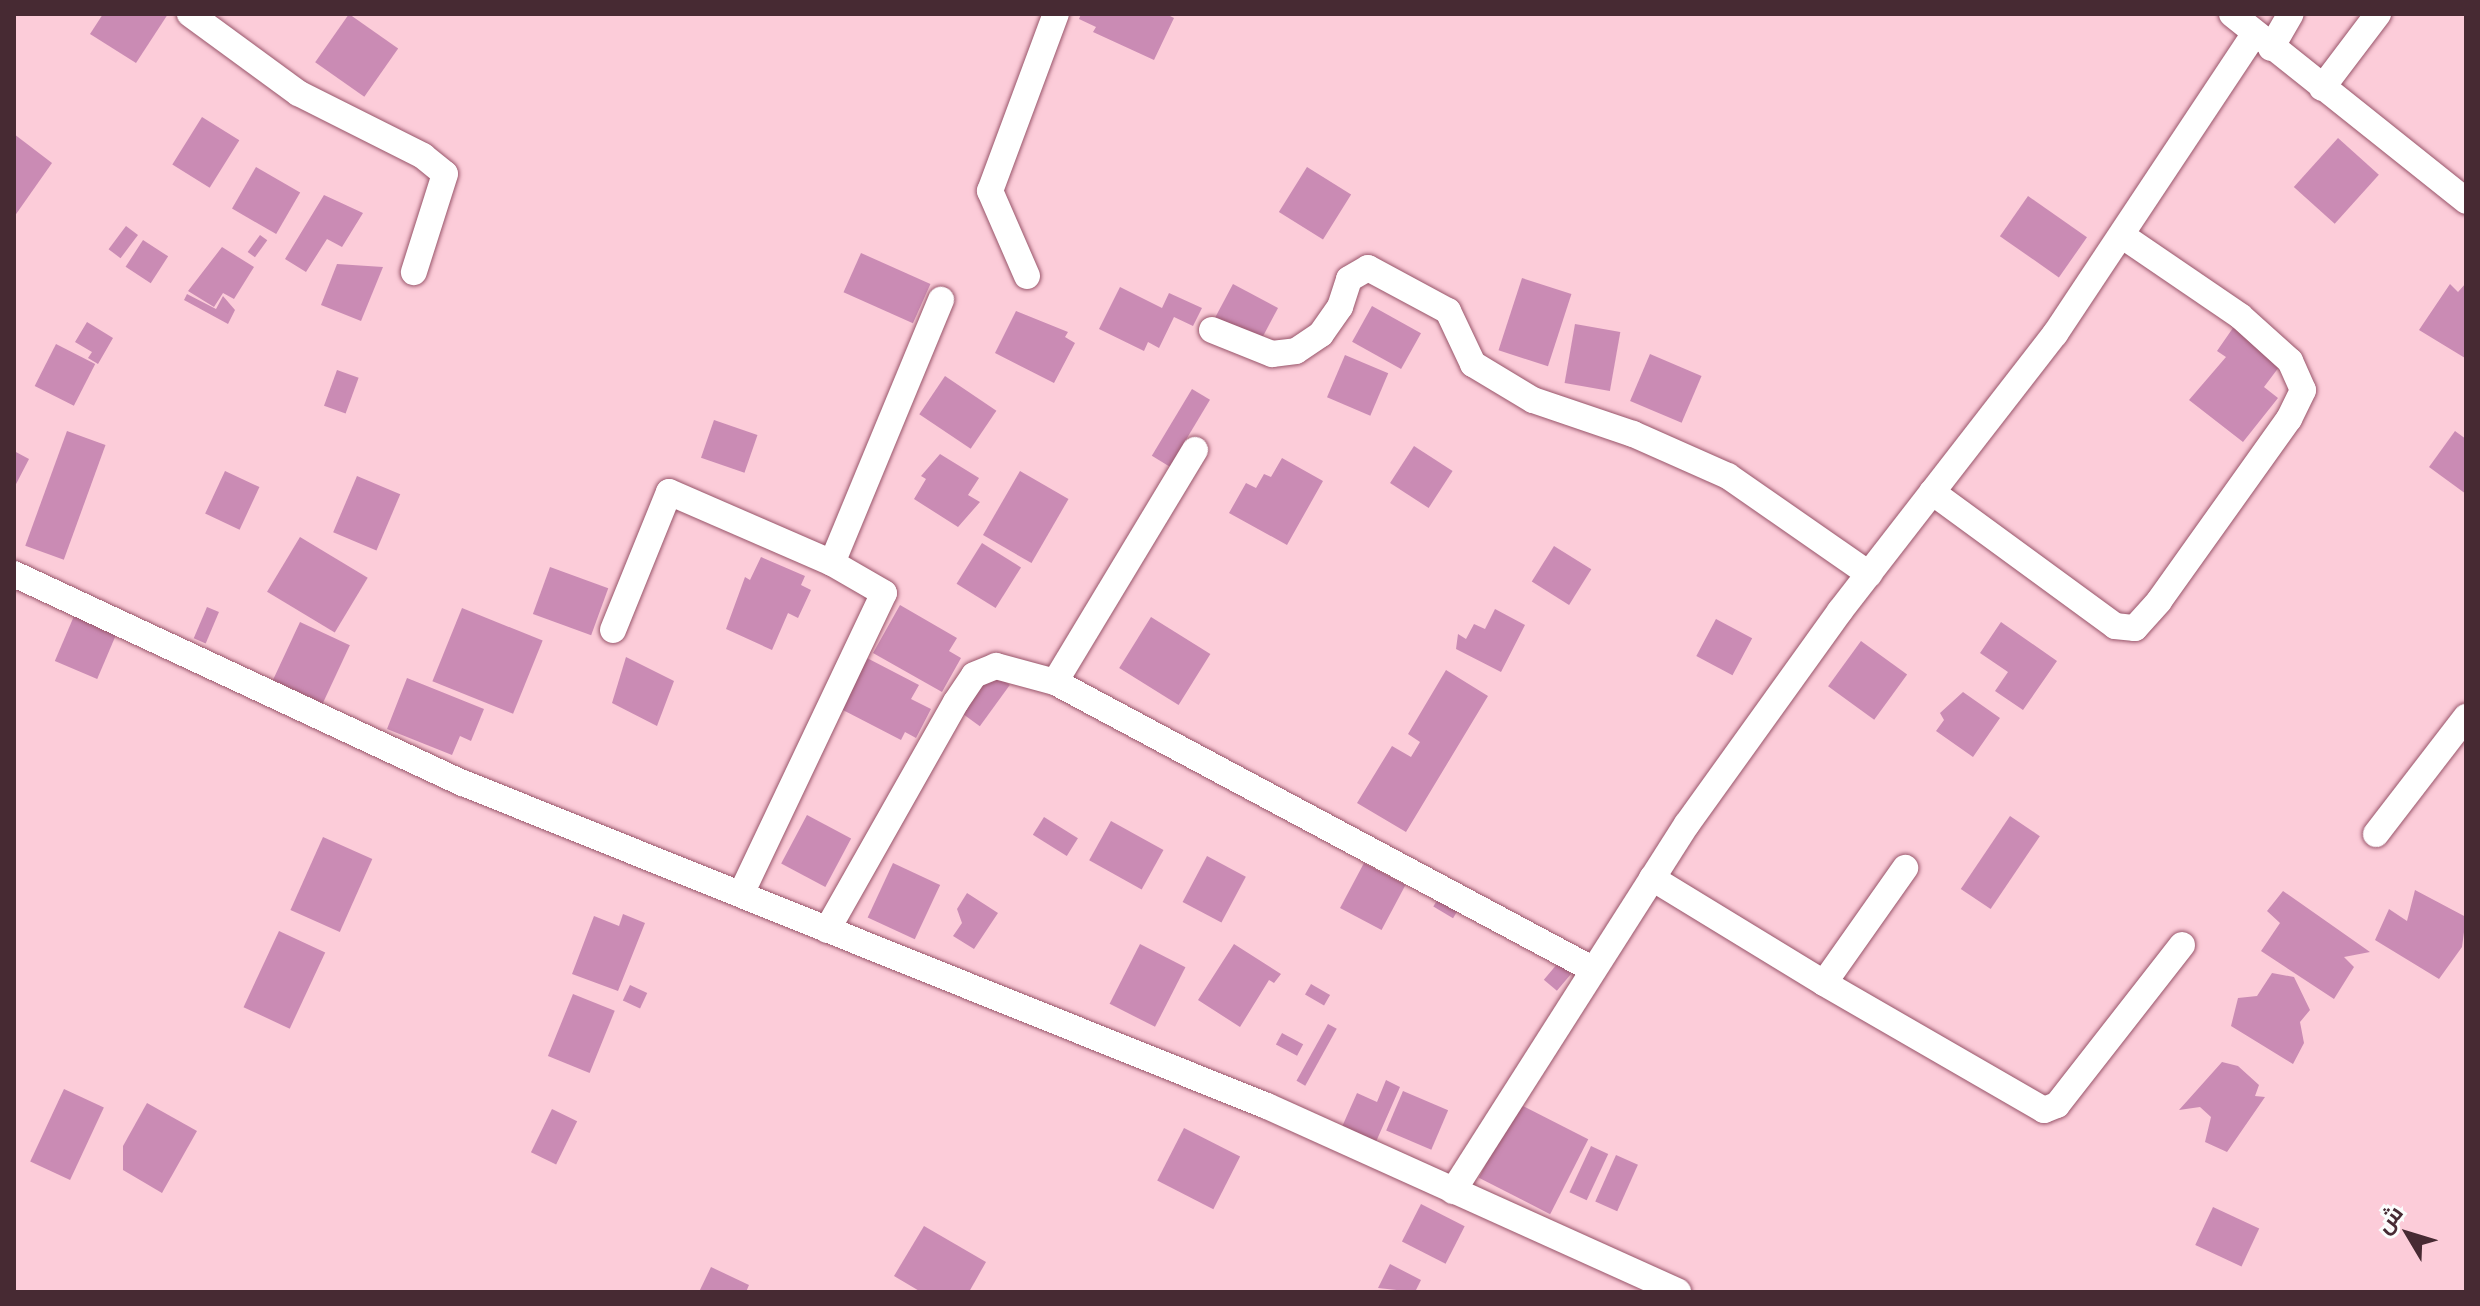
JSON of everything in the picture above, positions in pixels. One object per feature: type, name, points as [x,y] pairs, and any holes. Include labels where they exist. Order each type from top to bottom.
[{"type":"street","points":[[190,14],[298,93],[423,156],[445,174],[414,272]]},
{"type":"street","points":[[1027,276],[990,191],[1056,14]]},
{"type":"street","points":[[2232,14],[2466,201]]},
{"type":"street","points":[[1453,1191],[1652,878],[1869,574],[2124,237],[2262,41],[2291,14]]},
{"type":"street","points":[[2322,88],[2378,14]]},
{"type":"street","points":[[1932,492],[2115,626],[2135,628],[2159,601],[2289,419],[2303,390],[2290,361],[2240,316],[2124,237]]},
{"type":"street","points":[[1212,330],[1272,354],[1296,351],[1321,334],[1340,307],[1349,279],[1368,268],[1448,311],[1473,364],[1533,400],[1633,434],[1728,476],[1869,574]]},
{"type":"street","points":[[832,563],[941,300]]},
{"type":"street","points":[[1055,682],[1195,450]]},
{"type":"street","points":[[613,630],[669,492],[832,563],[884,593],[741,894]]},
{"type":"street","points":[[14,574],[463,783],[827,930],[1033,1008],[1678,1292]]},
{"type":"street","points":[[827,930],[974,675],[996,666],[1055,682],[1592,969]]},
{"type":"street","points":[[2376,834],[2466,717]]},
{"type":"street","points":[[1824,983],[1905,868]]},
{"type":"street","points":[[1652,878],[1824,983],[2044,1110],[2057,1105],[2182,945]]},
{"type":"building","points":[[103,14],[168,14],[136,63],[90,34]]},
{"type":"building","points":[[349,14],[398,48],[364,97],[315,62]]},
{"type":"building","points":[[1081,14],[1166,14],[1174,18],[1154,60],[1093,32],[1096,27],[1079,19]]},
{"type":"building","points":[[202,117],[239,140],[210,188],[172,164]]},
{"type":"building","points":[[14,134],[52,163],[14,217]]},
{"type":"building","points":[[2338,138],[2379,175],[2335,224],[2294,187]]},
{"type":"building","points":[[256,167],[300,192],[276,234],[232,209]]},
{"type":"building","points":[[1307,167],[1351,195],[1323,240],[1279,212]]},
{"type":"building","points":[[324,195],[363,213],[342,247],[327,239],[306,272],[285,259]]},
{"type":"building","points":[[2028,196],[2087,237],[2059,277],[2000,236]]},
{"type":"building","points":[[126,226],[138,235],[121,258],[109,249]]},
{"type":"building","points":[[260,235],[267,240],[255,257],[248,252]]},
{"type":"building","points":[[143,240],[168,256],[151,283],[126,267]]},
{"type":"building","points":[[222,247],[254,267],[234,299],[223,293],[214,307],[188,291]]},
{"type":"building","points":[[861,253],[930,284],[913,323],[844,292]]},
{"type":"building","points":[[337,264],[383,267],[361,321],[321,305]]},
{"type":"building","points":[[1522,278],[1571,294],[1548,366],[1499,350]]},
{"type":"building","points":[[2466,283],[2465,358],[2419,330],[2450,284],[2458,292]]},
{"type":"building","points":[[1233,284],[1278,308],[1260,341],[1215,318]]},
{"type":"building","points":[[1120,287],[1162,308],[1169,293],[1202,308],[1193,326],[1174,317],[1159,348],[1148,342],[1144,351],[1099,329]]},
{"type":"building","points":[[187,294],[216,309],[223,296],[235,310],[228,324],[184,300]]},
{"type":"building","points":[[1372,306],[1421,333],[1401,369],[1352,342]]},
{"type":"building","points":[[1016,311],[1068,332],[1065,337],[1075,343],[1054,383],[995,353]]},
{"type":"building","points":[[87,322],[113,338],[98,364],[88,358],[92,352],[75,342]]},
{"type":"building","points":[[1575,324],[1620,332],[1610,391],[1565,383]]},
{"type":"building","points":[[2235,325],[2279,367],[2264,387],[2278,398],[2243,442],[2189,400],[2226,357],[2217,351]]},
{"type":"building","points":[[56,344],[95,364],[74,406],[35,386]]},
{"type":"building","points":[[1650,354],[1702,376],[1682,423],[1630,401]]},
{"type":"building","points":[[1345,355],[1388,373],[1370,416],[1327,397]]},
{"type":"building","points":[[337,370],[359,378],[346,414],[324,406]]},
{"type":"building","points":[[945,376],[996,411],[971,449],[919,414]]},
{"type":"building","points":[[1192,389],[1210,400],[1170,467],[1152,456]]},
{"type":"building","points":[[714,420],[757,435],[744,473],[701,458]]},
{"type":"building","points":[[67,431],[106,445],[64,560],[25,546]]},
{"type":"building","points":[[2455,431],[2466,439],[2466,494],[2429,467]]},
{"type":"building","points":[[1414,446],[1453,471],[1429,508],[1390,483]]},
{"type":"building","points":[[14,451],[29,459],[14,488]]},
{"type":"building","points":[[940,454],[979,478],[968,495],[980,502],[958,527],[914,499],[926,479],[921,476]]},
{"type":"building","points":[[1282,458],[1323,481],[1287,545],[1229,513],[1246,483],[1256,488],[1264,474],[1271,477]]},
{"type":"building","points":[[225,471],[259,487],[240,530],[205,514]]},
{"type":"building","points":[[1020,471],[1068,499],[1031,563],[983,535]]},
{"type":"building","points":[[357,476],[400,494],[376,551],[333,532]]},
{"type":"building","points":[[300,537],[368,578],[335,633],[267,592]]},
{"type":"building","points":[[982,543],[1021,567],[996,608],[957,584]]},
{"type":"building","points":[[1554,546],[1591,569],[1569,605],[1532,582]]},
{"type":"building","points":[[761,557],[805,576],[801,585],[811,590],[798,618],[788,613],[772,650],[726,629],[745,577],[750,580]]},
{"type":"building","points":[[550,567],[608,588],[591,635],[533,614]]},
{"type":"building","points":[[900,605],[957,638],[949,651],[961,658],[942,692],[873,653]]},
{"type":"building","points":[[207,607],[219,612],[206,643],[194,638]]},
{"type":"building","points":[[462,608],[543,641],[513,714],[432,681]]},
{"type":"building","points":[[1495,609],[1525,625],[1501,672],[1456,649],[1458,634],[1466,639],[1474,624],[1485,629]]},
{"type":"building","points":[[74,616],[116,634],[97,679],[55,661]]},
{"type":"building","points":[[1151,617],[1210,654],[1179,705],[1119,668]]},
{"type":"building","points":[[1716,619],[1752,638],[1732,675],[1696,656]]},
{"type":"building","points":[[300,622],[350,645],[323,703],[273,680]]},
{"type":"building","points":[[2001,622],[2057,661],[2023,710],[1995,691],[2008,672],[1980,653]]},
{"type":"building","points":[[1861,641],[1907,675],[1874,720],[1828,686]]},
{"type":"building","points":[[626,657],[674,681],[657,726],[612,703]]},
{"type":"building","points":[[867,658],[919,685],[911,699],[931,709],[916,738],[905,732],[901,740],[841,709]]},
{"type":"building","points":[[1446,670],[1488,696],[1406,832],[1357,803],[1392,746],[1411,757],[1420,742],[1408,734]]},
{"type":"building","points":[[992,672],[1010,685],[980,726],[962,713]]},
{"type":"building","points":[[407,678],[484,709],[471,741],[460,736],[452,755],[387,729]]},
{"type":"building","points":[[1963,692],[2000,718],[1973,757],[1936,731],[1944,720],[1940,713]]},
{"type":"building","points":[[807,815],[851,838],[825,887],[781,864]]},
{"type":"building","points":[[2010,816],[2040,836],[1991,909],[1961,889]]},
{"type":"building","points":[[1044,817],[1078,838],[1067,856],[1033,835]]},
{"type":"building","points":[[1111,821],[1163,850],[1142,889],[1089,860]]},
{"type":"building","points":[[323,837],[372,859],[340,932],[290,910]]},
{"type":"building","points":[[1207,856],[1246,877],[1221,923],[1183,902]]},
{"type":"building","points":[[893,863],[940,885],[915,939],[868,917]]},
{"type":"building","points":[[1364,863],[1405,885],[1382,930],[1340,908]]},
{"type":"building","points":[[2415,890],[2466,917],[2462,947],[2439,979],[2375,940],[2389,909],[2407,921]]},
{"type":"building","points":[[2283,891],[2370,952],[2344,957],[2354,967],[2334,999],[2261,951],[2280,923],[2267,911]]},
{"type":"building","points":[[967,893],[998,913],[974,949],[953,936],[962,923],[957,909]]},
{"type":"building","points":[[1439,897],[1459,909],[1453,918],[1433,906]]},
{"type":"building","points":[[623,914],[645,923],[618,991],[572,974],[594,916],[619,926]]},
{"type":"building","points":[[279,931],[325,953],[290,1029],[244,1007]]},
{"type":"building","points":[[1140,944],[1185,967],[1155,1027],[1110,1004]]},
{"type":"building","points":[[1234,944],[1281,974],[1274,983],[1269,980],[1240,1027],[1198,1000]]},
{"type":"building","points":[[1558,963],[1571,974],[1557,991],[1544,980]]},
{"type":"building","points":[[2272,973],[2294,977],[2310,1010],[2300,1022],[2304,1043],[2293,1064],[2231,1026],[2238,998],[2257,996]]},
{"type":"building","points":[[1311,984],[1330,995],[1324,1005],[1305,994]]},
{"type":"building","points":[[630,985],[647,993],[640,1008],[623,1000]]},
{"type":"building","points":[[573,994],[615,1011],[590,1073],[548,1056]]},
{"type":"building","points":[[1328,1024],[1337,1029],[1305,1086],[1296,1081]]},
{"type":"building","points":[[1282,1033],[1303,1044],[1297,1056],[1276,1044]]},
{"type":"building","points":[[2222,1062],[2238,1066],[2259,1085],[2255,1096],[2265,1097],[2227,1152],[2205,1142],[2211,1117],[2200,1107],[2179,1110]]},
{"type":"building","points":[[1386,1080],[1400,1087],[1375,1144],[1341,1129],[1357,1093],[1377,1102]]},
{"type":"building","points":[[64,1089],[104,1108],[70,1180],[30,1162]]},
{"type":"building","points":[[1403,1091],[1448,1110],[1431,1150],[1386,1131]]},
{"type":"building","points":[[147,1103],[197,1131],[162,1193],[123,1170],[123,1146]]},
{"type":"building","points":[[1517,1103],[1588,1139],[1550,1214],[1479,1178]]},
{"type":"building","points":[[552,1109],[577,1121],[556,1164],[531,1152]]},
{"type":"building","points":[[1184,1128],[1240,1157],[1213,1209],[1157,1181]]},
{"type":"building","points":[[1591,1146],[1608,1154],[1587,1200],[1569,1192]]},
{"type":"building","points":[[1616,1155],[1638,1165],[1617,1211],[1595,1202]]},
{"type":"building","points":[[1421,1204],[1465,1226],[1446,1264],[1402,1241]]},
{"type":"building","points":[[2213,1207],[2259,1229],[2241,1267],[2195,1245]]},
{"type":"building","points":[[924,1226],[986,1262],[969,1292],[921,1292],[894,1276]]},
{"type":"building","points":[[1390,1264],[1421,1280],[1415,1292],[1378,1288]]},
{"type":"building","points":[[711,1267],[749,1285],[746,1292],[699,1292]]}]
